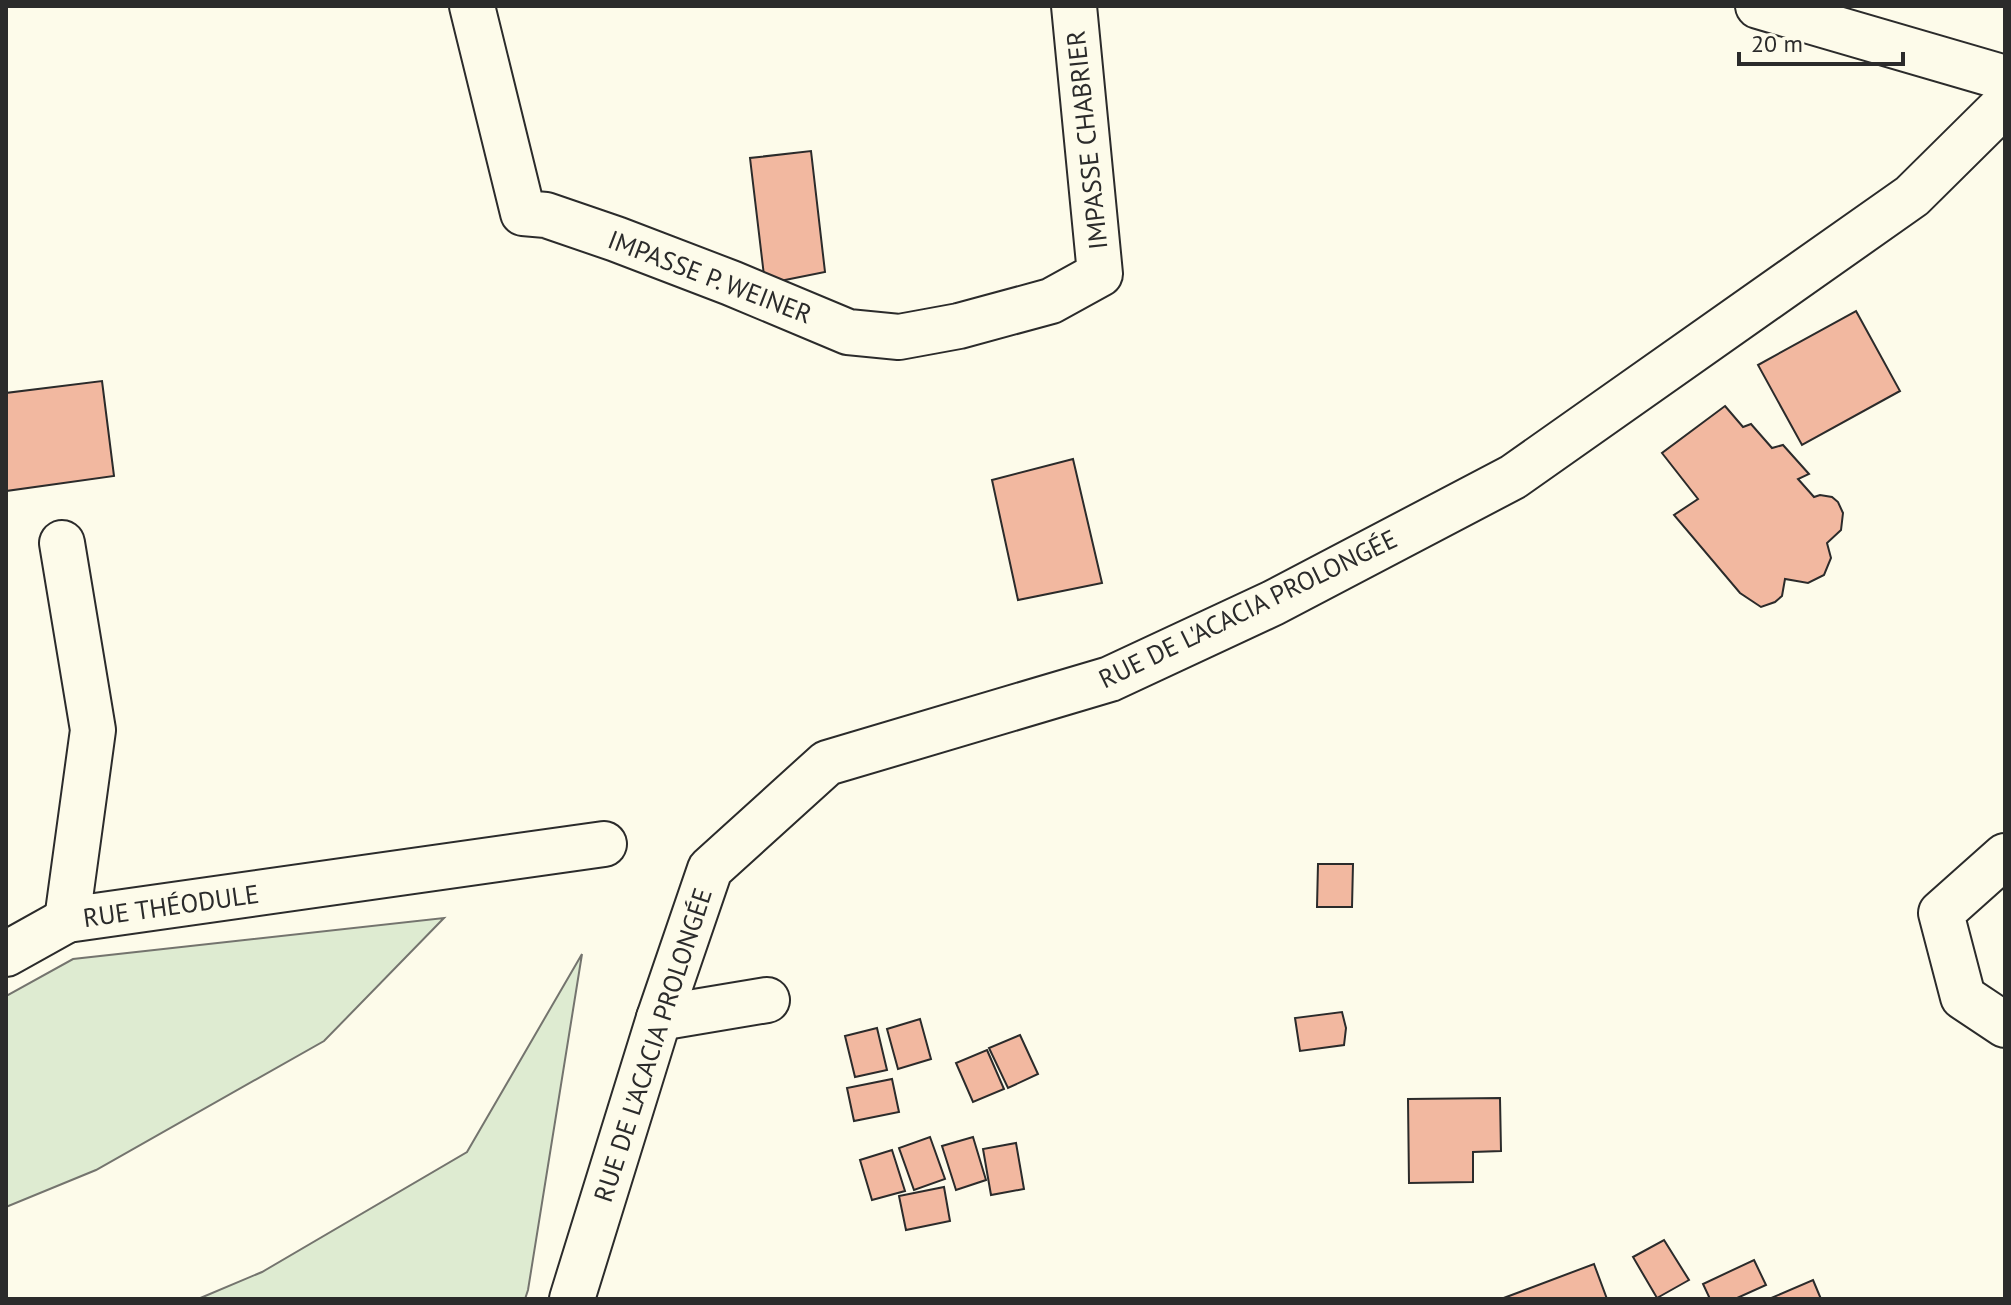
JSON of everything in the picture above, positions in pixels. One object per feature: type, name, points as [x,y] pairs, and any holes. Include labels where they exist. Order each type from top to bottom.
[{"type":"street","name":"IMPASSE P. WEINER","points":[[472,6],[523,213],[546,215],[616,239],[848,332],[899,337],[959,326],[1051,301],[1100,274]]},
{"type":"street","name":"IMPASSE CHABRIER","points":[[1074,6],[1100,274]]},
{"type":"street","points":[[1758,6],[2005,78]]},
{"type":"street","name":"RUE DE L'ACACIA PROLONGÉE","points":[[572,1299],[659,1018],[710,869],[827,763],[1110,679],[1273,603],[1513,477],[1912,196],[2005,104]]},
{"type":"street","name":"RUE THÉODULE","points":[[62,543],[93,730],[67,920],[604,844]]},
{"type":"street","points":[[2005,856],[1941,913],[1963,997],[2005,1025]]},
{"type":"street","points":[[6,954],[67,920]]},
{"type":"street","points":[[659,1018],[767,1000]]},
{"type":"green space","points":[[444,918],[324,1041],[96,1170],[6,1207],[6,996],[73,959]]},
{"type":"green space","points":[[582,954],[525,1299],[198,1299],[262,1272],[467,1152]]},
{"type":"building","points":[[811,151],[825,272],[765,284],[750,158]]},
{"type":"building","points":[[1856,311],[1900,391],[1802,445],[1758,365]]},
{"type":"building","points":[[102,381],[114,476],[6,491],[6,393]]},
{"type":"building","points":[[1725,406],[1743,427],[1751,424],[1772,448],[1783,445],[1809,474],[1798,479],[1814,497],[1832,497],[1843,513],[1841,530],[1827,543],[1831,558],[1824,575],[1808,583],[1785,579],[1782,596],[1761,607],[1740,593],[1674,515],[1698,499],[1662,453]]},
{"type":"building","points":[[1073,459],[1102,583],[1018,600],[992,480]]},
{"type":"building","points":[[1318,864],[1353,864],[1352,907],[1317,907]]},
{"type":"building","points":[[1342,1012],[1346,1028],[1344,1045],[1300,1051],[1295,1018]]},
{"type":"building","points":[[920,1019],[931,1059],[898,1069],[887,1029]]},
{"type":"building","points":[[877,1028],[887,1070],[855,1077],[845,1036]]},
{"type":"building","points":[[1020,1035],[1038,1074],[1008,1088],[989,1048]]},
{"type":"building","points":[[987,1050],[1004,1089],[973,1102],[956,1063]]},
{"type":"building","points":[[892,1079],[899,1112],[854,1121],[847,1088]]},
{"type":"building","points":[[1500,1098],[1501,1151],[1473,1152],[1473,1182],[1409,1183],[1408,1099]]},
{"type":"building","points":[[930,1137],[945,1179],[914,1190],[899,1148]]},
{"type":"building","points":[[973,1137],[986,1180],[956,1190],[942,1146]]},
{"type":"building","points":[[1016,1143],[1024,1189],[991,1195],[983,1149]]},
{"type":"building","points":[[892,1150],[905,1191],[872,1200],[860,1160]]},
{"type":"building","points":[[944,1187],[950,1221],[906,1230],[899,1196]]},
{"type":"building","points":[[1664,1240],[1689,1280],[1657,1298],[1633,1257]]},
{"type":"building","points":[[1754,1260],[1766,1285],[1735,1299],[1710,1299],[1703,1284]]},
{"type":"building","points":[[1594,1264],[1607,1299],[1501,1299]]},
{"type":"building","points":[[1813,1280],[1821,1299],[1769,1299]]}]
